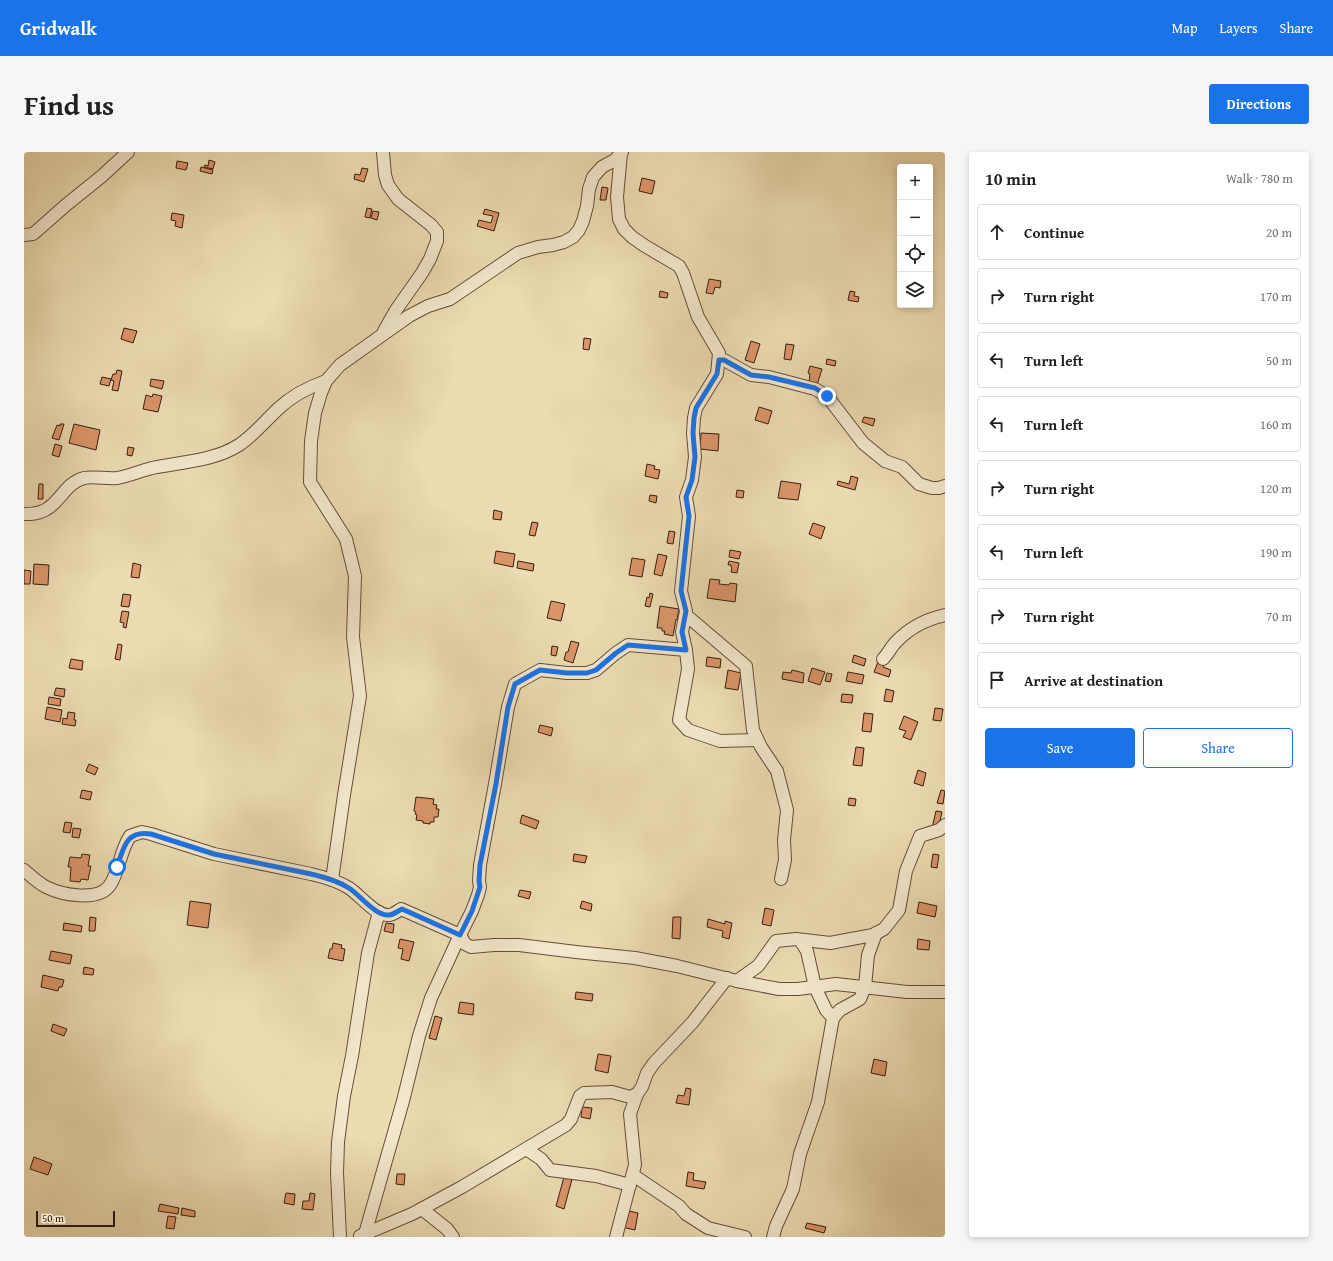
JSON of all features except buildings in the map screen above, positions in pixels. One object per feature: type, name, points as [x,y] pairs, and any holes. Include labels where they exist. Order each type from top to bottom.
[{"type":"street","points":[[24,235],[33,234],[128,152]]},
{"type":"street","points":[[380,337],[396,310],[422,273],[437,241],[436,232],[431,225],[398,199],[388,186],[385,176],[383,152]]},
{"type":"street","points":[[332,880],[360,696],[353,637],[355,576],[346,539],[310,482],[311,441],[314,420],[321,393],[326,381],[340,365],[409,316],[428,306],[450,299],[486,273],[518,253],[558,243],[572,237],[580,230],[583,222],[589,189],[593,177],[602,166],[615,160],[622,153]]},
{"type":"street","points":[[622,153],[617,197],[619,220],[624,229],[632,237],[679,266],[683,273],[698,317],[719,353],[717,374],[696,408],[694,418],[693,433],[695,463],[692,480],[686,497],[689,516],[681,591],[686,611],[682,632],[688,669],[679,720],[688,730],[720,741],[757,740]]},
{"type":"street","points":[[719,360],[724,360],[751,375],[769,377],[815,388],[827,396],[863,444],[885,461],[902,468],[919,484],[932,488],[945,486]]},
{"type":"street","points":[[24,514],[37,513],[45,510],[52,505],[66,489],[84,478],[118,478],[151,468],[198,460],[226,451],[239,445],[248,438],[291,398],[308,388],[326,381]]},
{"type":"street","points":[[686,614],[746,666],[753,730],[757,740],[777,771],[787,810],[784,840],[785,860],[781,879]]},
{"type":"street","points":[[883,660],[896,642],[905,633],[918,625],[945,615]]},
{"type":"street","points":[[362,1236],[403,1101],[417,1044],[431,998],[472,911],[480,887],[480,865],[496,784],[508,707],[515,684],[540,670],[567,673],[587,673],[596,670],[628,645],[686,650]]},
{"type":"street","points":[[616,1237],[634,1166],[630,1114],[637,1094],[642,1087],[647,1073],[654,1063],[732,980],[758,966],[776,941],[800,940],[830,943],[876,933],[884,929],[899,910],[906,872],[920,836],[939,830],[945,825]]},
{"type":"street","points":[[24,870],[46,887],[71,894],[88,896],[97,894],[105,890],[110,885],[130,836],[142,832],[214,854],[311,874],[332,880],[348,888],[379,912],[389,915],[402,909],[460,935],[465,944],[471,947],[519,944],[635,958],[779,989],[798,990],[836,984],[907,992],[945,992]]},
{"type":"street","points":[[340,1237],[337,1190],[338,1158],[344,1096],[352,1056],[368,953],[379,912]]},
{"type":"street","points":[[773,1237],[776,1226],[793,1189],[800,1154],[818,1102],[833,1018],[840,1010],[860,999],[865,987],[868,955],[876,933]]},
{"type":"street","points":[[800,940],[807,951],[815,987],[826,1010],[833,1018]]},
{"type":"street","points":[[362,1236],[422,1209],[566,1126],[575,1112],[580,1096],[584,1093],[612,1092],[630,1097],[637,1094]]},
{"type":"street","points":[[526,1149],[541,1159],[550,1170],[631,1180],[678,1206],[686,1214],[708,1228],[744,1237]]},
{"type":"street","points":[[422,1209],[447,1229],[453,1237]]},
{"type":"route","points":[[117,867],[126,842],[130,836],[142,832],[198,850],[325,878],[348,888],[383,914],[389,915],[402,909],[460,935],[472,911],[480,887],[480,865],[496,784],[508,707],[512,688],[515,684],[540,670],[567,673],[587,673],[596,670],[628,645],[686,650],[682,632],[686,611],[681,591],[689,516],[686,497],[692,480],[695,457],[693,433],[694,418],[696,408],[702,396],[717,374],[719,360],[724,360],[751,375],[758,377],[769,377],[815,388],[827,396]]}]
